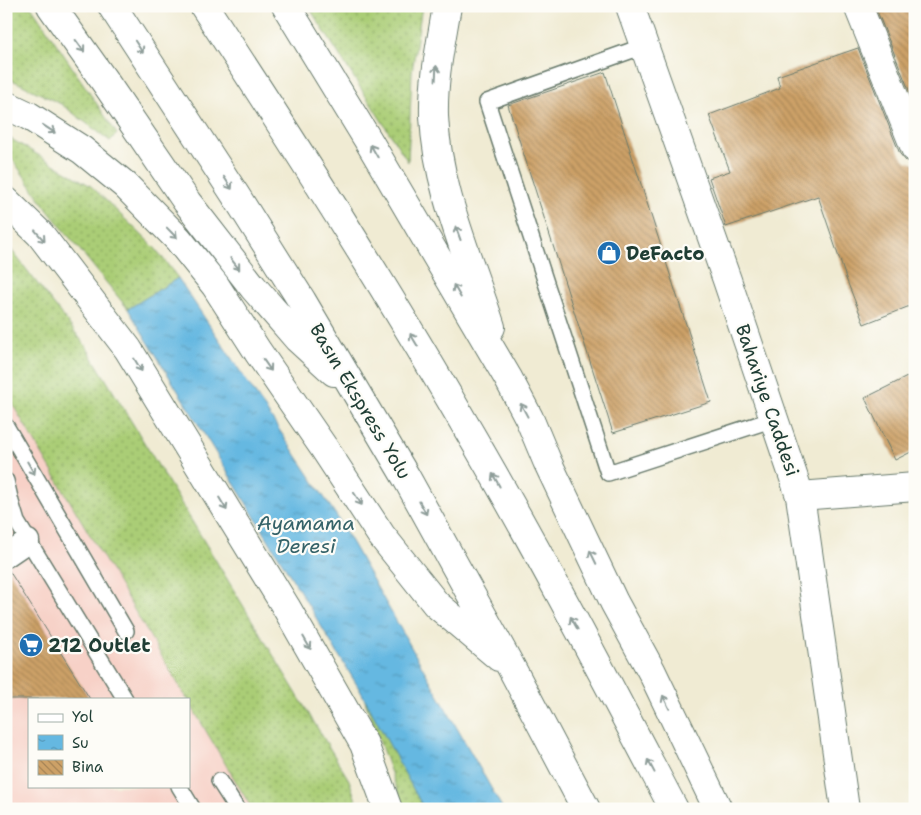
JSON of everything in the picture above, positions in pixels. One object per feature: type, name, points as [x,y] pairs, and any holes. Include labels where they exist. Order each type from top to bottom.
[{"type":"main road","points":[[51,6],[187,202],[253,287],[298,339],[354,390]]},
{"type":"main road","name":"Basın Ekspress Yolu","points":[[112,6],[236,196],[406,476],[511,667],[586,809]]},
{"type":"main road","points":[[204,6],[301,154],[464,422],[603,674],[674,809]]},
{"type":"main road","points":[[286,6],[373,148],[508,378],[529,418],[546,461],[614,602],[652,672],[718,809]]},
{"type":"main road","points":[[447,6],[436,67],[434,117],[440,160],[455,224],[480,292],[508,378]]},
{"type":"main road","name":"Bahariye Caddesi","points":[[630,6],[800,496],[845,809]]},
{"type":"main road","points":[[858,6],[915,148]]},
{"type":"main road","points":[[6,105],[29,116],[82,150],[125,185],[178,239],[215,285],[258,352],[387,542],[436,604],[511,667]]},
{"type":"main road","points":[[6,201],[40,234],[128,349],[286,607],[359,735],[388,809]]},
{"type":"main road","points":[[800,496],[915,487]]},
{"type":"street","points":[[6,556],[28,541]]},
{"type":"lane","points":[[644,46],[487,102],[608,472],[774,419]]},
{"type":"lane","points":[[6,426],[126,630]]},
{"type":"lane","points":[[6,481],[18,522],[28,541],[124,698]]},
{"type":"lane","points":[[219,781],[237,809]]},
{"type":"lane","points":[[180,788],[193,809]]},
{"type":"shaded area","points":[[6,400],[10,400],[186,698],[28,698],[28,788],[190,788],[190,704],[252,809],[6,809]]},
{"type":"green space","points":[[6,6],[31,6],[117,134],[110,141],[61,104],[6,77]]},
{"type":"green space","points":[[308,6],[422,6],[412,72],[408,162]]},
{"type":"green space","points":[[6,136],[91,186],[155,248],[178,278],[128,309],[49,212],[6,150]]},
{"type":"green space","points":[[6,243],[85,345],[349,780],[359,809],[252,809],[190,704],[190,698],[186,698],[10,400],[6,390]]},
{"type":"green space","points":[[361,690],[424,809],[404,809]]},
{"type":"water","name":"Ayamama Deresi","points":[[178,278],[336,515],[503,809],[424,809],[360,690],[128,309]]},
{"type":"building","points":[[875,6],[915,6],[915,105]]},
{"type":"building","points":[[858,48],[900,154],[906,161],[915,163],[915,304],[864,324],[818,196],[726,227],[709,178],[730,171],[709,115],[780,88],[777,76]]},
{"type":"building","name":"DeFacto","points":[[605,72],[711,402],[613,433],[508,105]]},
{"type":"building","points":[[915,373],[915,450],[895,460],[865,398]]},
{"type":"building","points":[[6,569],[8,569],[89,698],[6,699]]},
{"type":"place","name":"DeFacto","points":[[609,253]]},
{"type":"place","name":"212 Outlet","points":[[31,645]]}]
